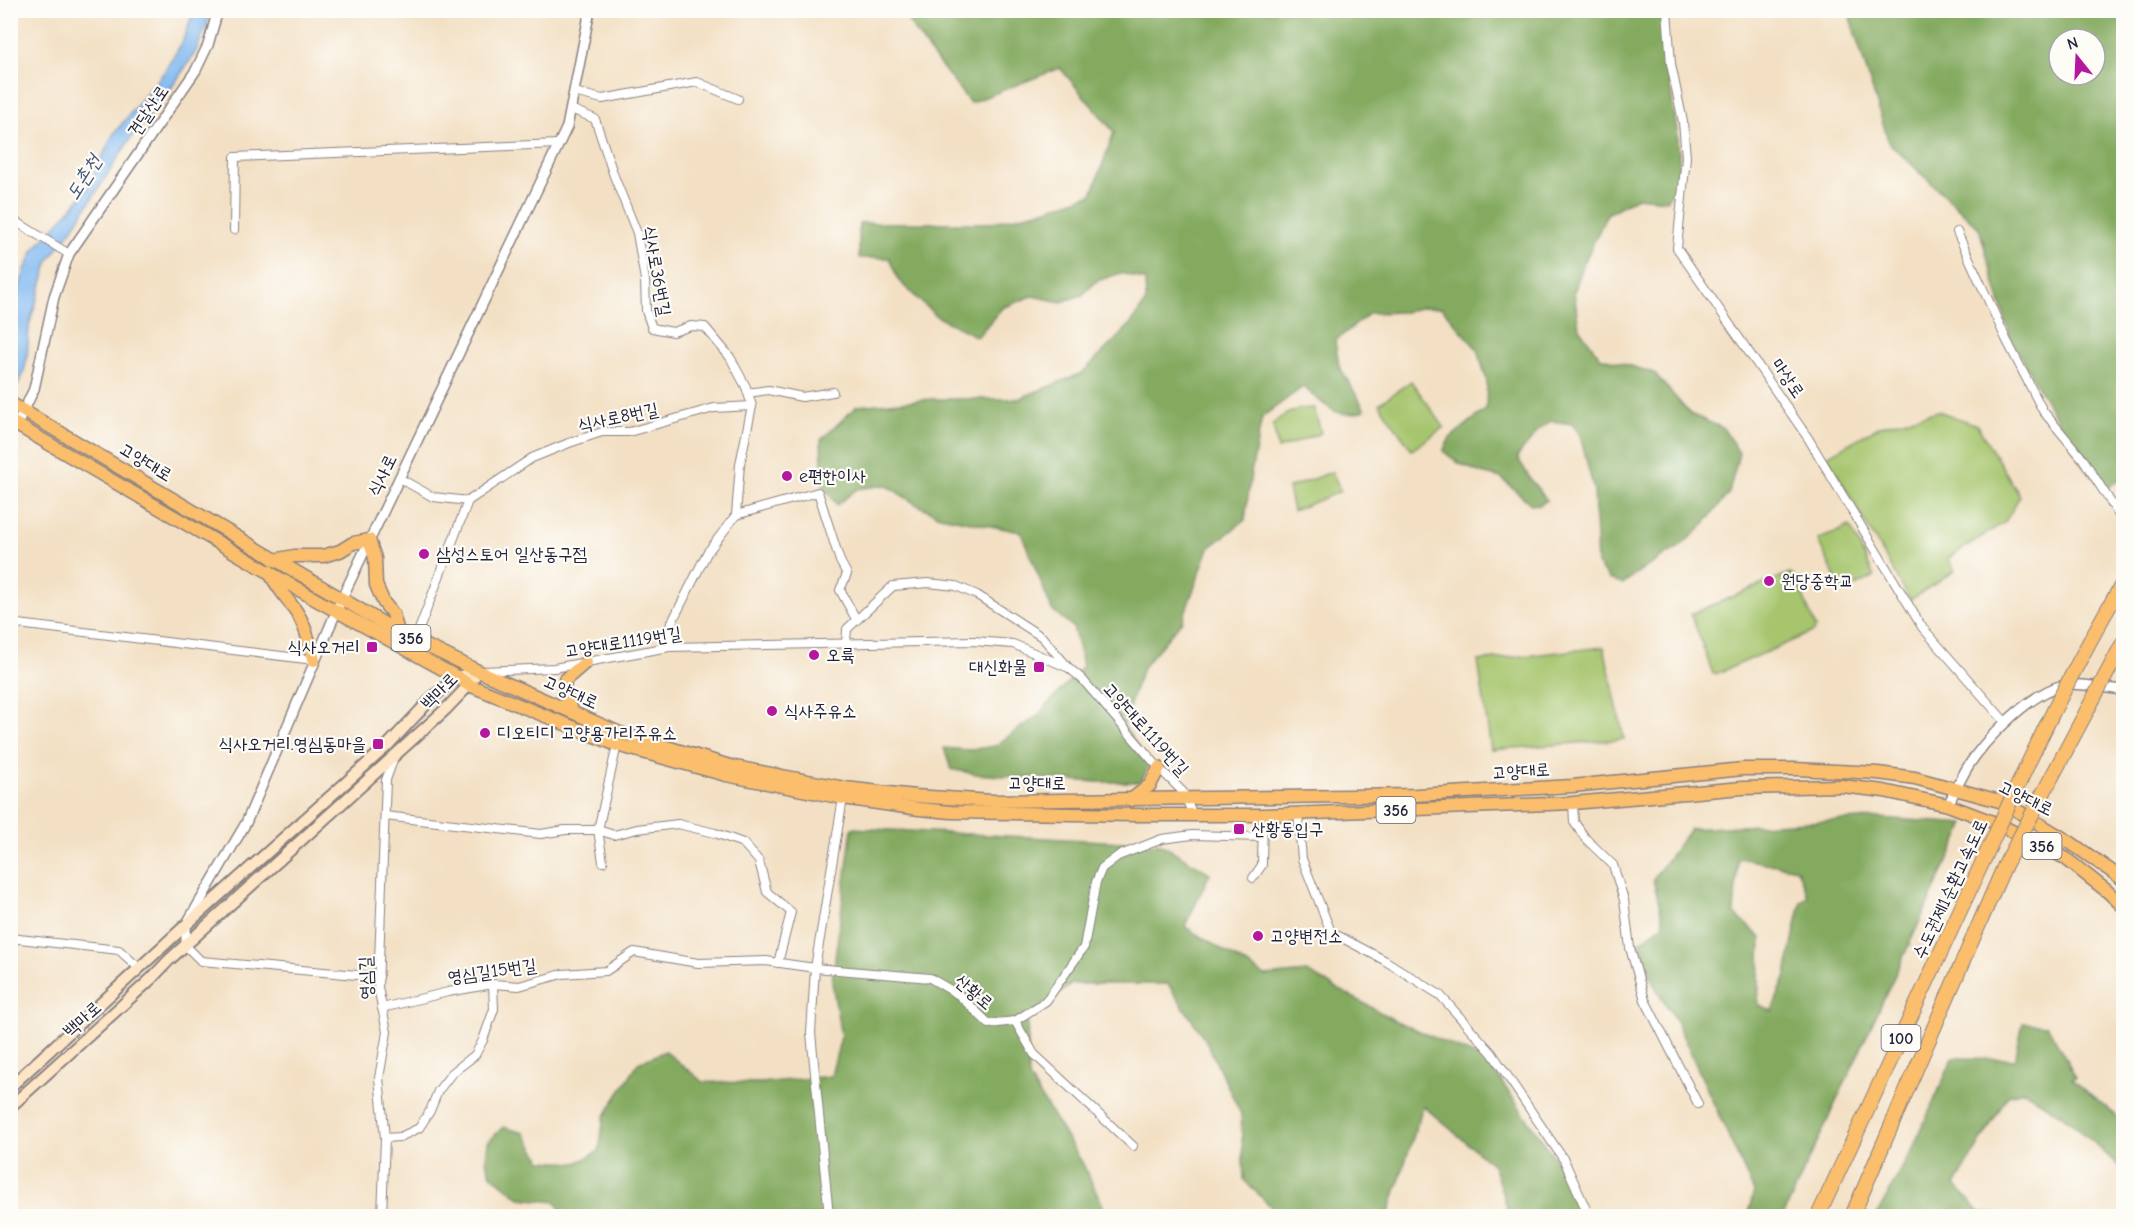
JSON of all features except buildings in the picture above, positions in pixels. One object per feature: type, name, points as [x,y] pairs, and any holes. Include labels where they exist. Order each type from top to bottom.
[{"type":"highway","name":"수도권제1순환고속도로","points":[[1818,1216],[2068,683],[2094,631],[2124,581]]},
{"type":"highway","name":"100","points":[[1852,1216],[2004,867],[2124,641]]},
{"type":"main road","name":"고양대로","points":[[16,406],[271,565],[337,611],[470,685],[617,745],[726,775],[843,798],[951,812],[1193,815],[1263,815],[1573,803],[1742,788],[1842,786],[1884,791],[1948,805],[1998,824],[2065,858],[2124,907]]},
{"type":"main road","name":"고양대로","points":[[13,426],[271,565],[342,598],[398,632],[478,671],[620,733],[730,766],[845,788],[915,796],[982,800],[1416,795],[1572,786],[1743,769],[1807,769],[1878,773],[1915,778],[2003,802],[2035,819],[2124,880]]},
{"type":"main road","points":[[314,660],[308,634],[295,608],[274,583],[271,565],[294,556],[323,556],[340,551],[353,543],[369,540],[375,558],[376,585],[384,603],[393,614],[398,632]]},
{"type":"main road","points":[[572,712],[564,693],[565,680],[586,662]]},
{"type":"main road","name":"백마로","points":[[10,1087],[186,925],[387,746],[457,676],[478,671]]},
{"type":"main road","name":"백마로","points":[[10,1107],[394,756],[470,685],[478,671]]},
{"type":"main road","points":[[1131,800],[1150,785],[1159,768]]},
{"type":"street","name":"견달산로","points":[[13,426],[16,406],[34,389],[65,253],[196,70],[208,45],[219,10]]},
{"type":"street","name":"식사로","points":[[186,925],[246,823],[342,598],[567,127],[590,10]]},
{"type":"street","name":"마상로","points":[[1667,10],[1671,64],[1683,122],[1686,157],[1677,248],[1808,438],[1922,627],[2006,723]]},
{"type":"street","points":[[574,92],[602,99],[697,82],[738,99]]},
{"type":"street","name":"식사로36번길","points":[[571,109],[595,119],[614,176],[638,232],[645,280],[646,311],[652,328],[673,332],[691,326],[705,327],[730,357],[748,393],[752,406],[740,464],[736,516]]},
{"type":"street","points":[[234,230],[235,157],[559,144]]},
{"type":"street","points":[[10,218],[65,253]]},
{"type":"street","points":[[1957,232],[2006,339],[2043,411],[2082,459],[2124,523]]},
{"type":"street","points":[[748,393],[768,390],[802,397],[832,392]]},
{"type":"street","name":"식사로8번길","points":[[468,501],[532,458],[569,443],[602,432],[629,432],[714,408],[752,406]]},
{"type":"street","points":[[399,478],[433,497],[468,501],[415,640]]},
{"type":"street","points":[[669,647],[669,628],[708,553],[736,516],[819,492],[840,561],[847,574],[840,590],[856,619]]},
{"type":"street","name":"고양대로1119번길","points":[[846,643],[847,629],[893,586],[928,583],[956,586],[977,595],[1042,637],[1175,783],[1193,815]]},
{"type":"street","points":[[10,623],[314,660]]},
{"type":"street","name":"고양대로1119번길","points":[[478,671],[554,669],[669,647],[974,640],[1013,644],[1069,668]]},
{"type":"street","points":[[1948,805],[1967,768],[1982,747],[2023,707],[2043,692],[2066,684],[2124,690]]},
{"type":"street","points":[[603,862],[598,830],[617,745]]},
{"type":"street","name":"영심길","points":[[382,1216],[384,1138],[380,1078],[387,1032],[378,987],[386,780],[394,756]]},
{"type":"street","points":[[829,1216],[812,1033],[814,968],[843,798]]},
{"type":"street","points":[[1573,803],[1574,822],[1586,839],[1613,865],[1624,900],[1630,948],[1645,1000],[1698,1104]]},
{"type":"street","points":[[1298,813],[1302,859],[1330,932],[1384,960],[1440,995],[1492,1053],[1564,1160],[1589,1216]]},
{"type":"street","points":[[1253,878],[1262,865],[1263,815]]},
{"type":"street","points":[[385,816],[542,834],[565,830],[598,830],[614,835],[637,828],[678,824],[743,843],[759,861],[767,892],[791,912],[778,963]]},
{"type":"street","points":[[1133,1146],[1034,1054],[1015,1021],[1046,1001],[1084,947],[1096,882],[1102,868],[1118,856],[1162,839],[1192,835],[1262,837]]},
{"type":"street","points":[[186,925],[186,946],[201,961],[379,977]]},
{"type":"street","points":[[10,938],[119,950],[139,968]]},
{"type":"street","name":"영심길15번길","points":[[382,1008],[493,984],[519,986],[562,974],[606,971],[634,952],[698,963],[766,961],[814,968]]},
{"type":"street","name":"산황로","points":[[814,968],[930,978],[959,995],[989,1024],[1015,1021]]},
{"type":"street","points":[[384,1138],[400,1137],[419,1128],[430,1111],[438,1091],[452,1073],[475,1055],[494,1009],[493,984]]},
{"type":"green space","points":[[901,11],[1662,11],[1667,67],[1678,137],[1680,183],[1666,200],[1637,197],[1607,214],[1584,263],[1574,292],[1579,328],[1600,357],[1654,373],[1690,414],[1723,428],[1739,453],[1729,493],[1702,527],[1681,546],[1623,584],[1609,579],[1597,564],[1594,491],[1580,435],[1573,424],[1551,421],[1538,431],[1517,457],[1547,500],[1540,505],[1531,504],[1501,478],[1460,464],[1443,451],[1450,438],[1486,409],[1487,381],[1477,349],[1442,308],[1423,307],[1405,312],[1370,313],[1335,341],[1339,366],[1365,410],[1346,414],[1338,412],[1325,405],[1303,387],[1262,417],[1245,520],[1209,548],[1182,621],[1144,666],[1135,688],[1124,726],[1149,763],[1146,773],[1139,782],[1098,782],[975,774],[951,769],[944,748],[969,750],[995,746],[1038,715],[1083,666],[1073,627],[1052,610],[1021,532],[940,516],[886,485],[857,489],[837,505],[823,485],[821,440],[857,406],[932,399],[1018,399],[1082,373],[1130,325],[1146,301],[1145,280],[1121,273],[1097,281],[1082,295],[1061,302],[1032,296],[1002,308],[977,337],[936,316],[899,281],[889,258],[859,258],[859,223],[989,223],[1038,212],[1092,194],[1114,132],[1060,68],[970,103]]},
{"type":"green space","points":[[1848,11],[2123,11],[2124,476],[2106,489],[2086,470],[2011,340],[1979,228],[1889,143]]},
{"type":"green space","points":[[1411,381],[1444,427],[1412,450],[1379,404]]},
{"type":"green space","points":[[1314,408],[1321,433],[1278,449],[1273,425],[1281,417],[1291,412]]},
{"type":"green space","points":[[1938,411],[1977,425],[2020,496],[2005,522],[1948,558],[1955,571],[1910,600],[1827,456],[1880,426]]},
{"type":"green space","points":[[1332,472],[1341,491],[1293,511],[1288,488]]},
{"type":"green space","points":[[1850,526],[1874,577],[1842,592],[1818,540]]},
{"type":"green space","points":[[1790,573],[1796,579],[1816,628],[1813,632],[1713,674],[1691,614]]},
{"type":"green space","points":[[1604,647],[1624,739],[1491,750],[1478,661]]},
{"type":"green space","points":[[1879,818],[1965,824],[1783,1216],[1747,1216],[1754,1192],[1675,1019],[1651,980],[1640,942],[1664,924],[1653,879],[1690,829]],"holes":[[[1738,858],[1797,869],[1808,897],[1801,901],[1786,975],[1772,1011],[1758,1004],[1761,938],[1734,913]]]},
{"type":"green space","points":[[852,828],[1161,844],[1210,873],[1185,927],[1265,976],[1307,972],[1396,1021],[1487,1061],[1561,1167],[1583,1216],[1508,1216],[1493,1165],[1423,1106],[1388,1216],[1280,1216],[1244,1180],[1241,1114],[1205,1039],[1168,984],[1072,984],[1027,1018],[1029,1078],[1082,1162],[1108,1216],[563,1216],[556,1202],[520,1198],[491,1175],[486,1160],[488,1142],[503,1127],[524,1133],[542,1161],[577,1163],[599,1151],[604,1117],[638,1063],[665,1051],[703,1082],[761,1083],[831,1076],[841,1037],[832,982]]},
{"type":"green space","points":[[2023,1023],[2047,1025],[2076,1077],[2072,1079],[2123,1121],[2123,1170],[2070,1121],[2024,1091],[2008,1095],[1955,1185],[1980,1212],[2006,1216],[1876,1216],[1913,1148],[1953,1058],[2015,1059]]},
{"type":"water","points":[[194,11],[210,11],[207,25],[195,53],[165,97],[130,139],[73,228],[49,260],[29,326],[24,371],[11,400],[11,315],[25,270],[34,250],[84,194],[113,135],[165,71],[182,43]]},
{"type":"place","name":"e편한이사","points":[[787,476]]},
{"type":"place","name":"삼성스토어 일산동구점","points":[[424,554]]},
{"type":"place","name":"원당중학교","points":[[1769,581]]},
{"type":"place","name":"식사오거리","points":[[372,647]]},
{"type":"place","name":"오륙","points":[[814,655]]},
{"type":"place","name":"대신화물","points":[[1039,667]]},
{"type":"place","name":"식사주유소","points":[[772,711]]},
{"type":"place","name":"디오티디 고양용가리주유소","points":[[485,733]]},
{"type":"place","name":"식사오거리.영심동마을","points":[[378,744]]},
{"type":"place","name":"산황동입구","points":[[1239,829]]},
{"type":"place","name":"고양변전소","points":[[1258,936]]},
{"type":"water label","name":"도촌천","points":[[83,177]]}]
